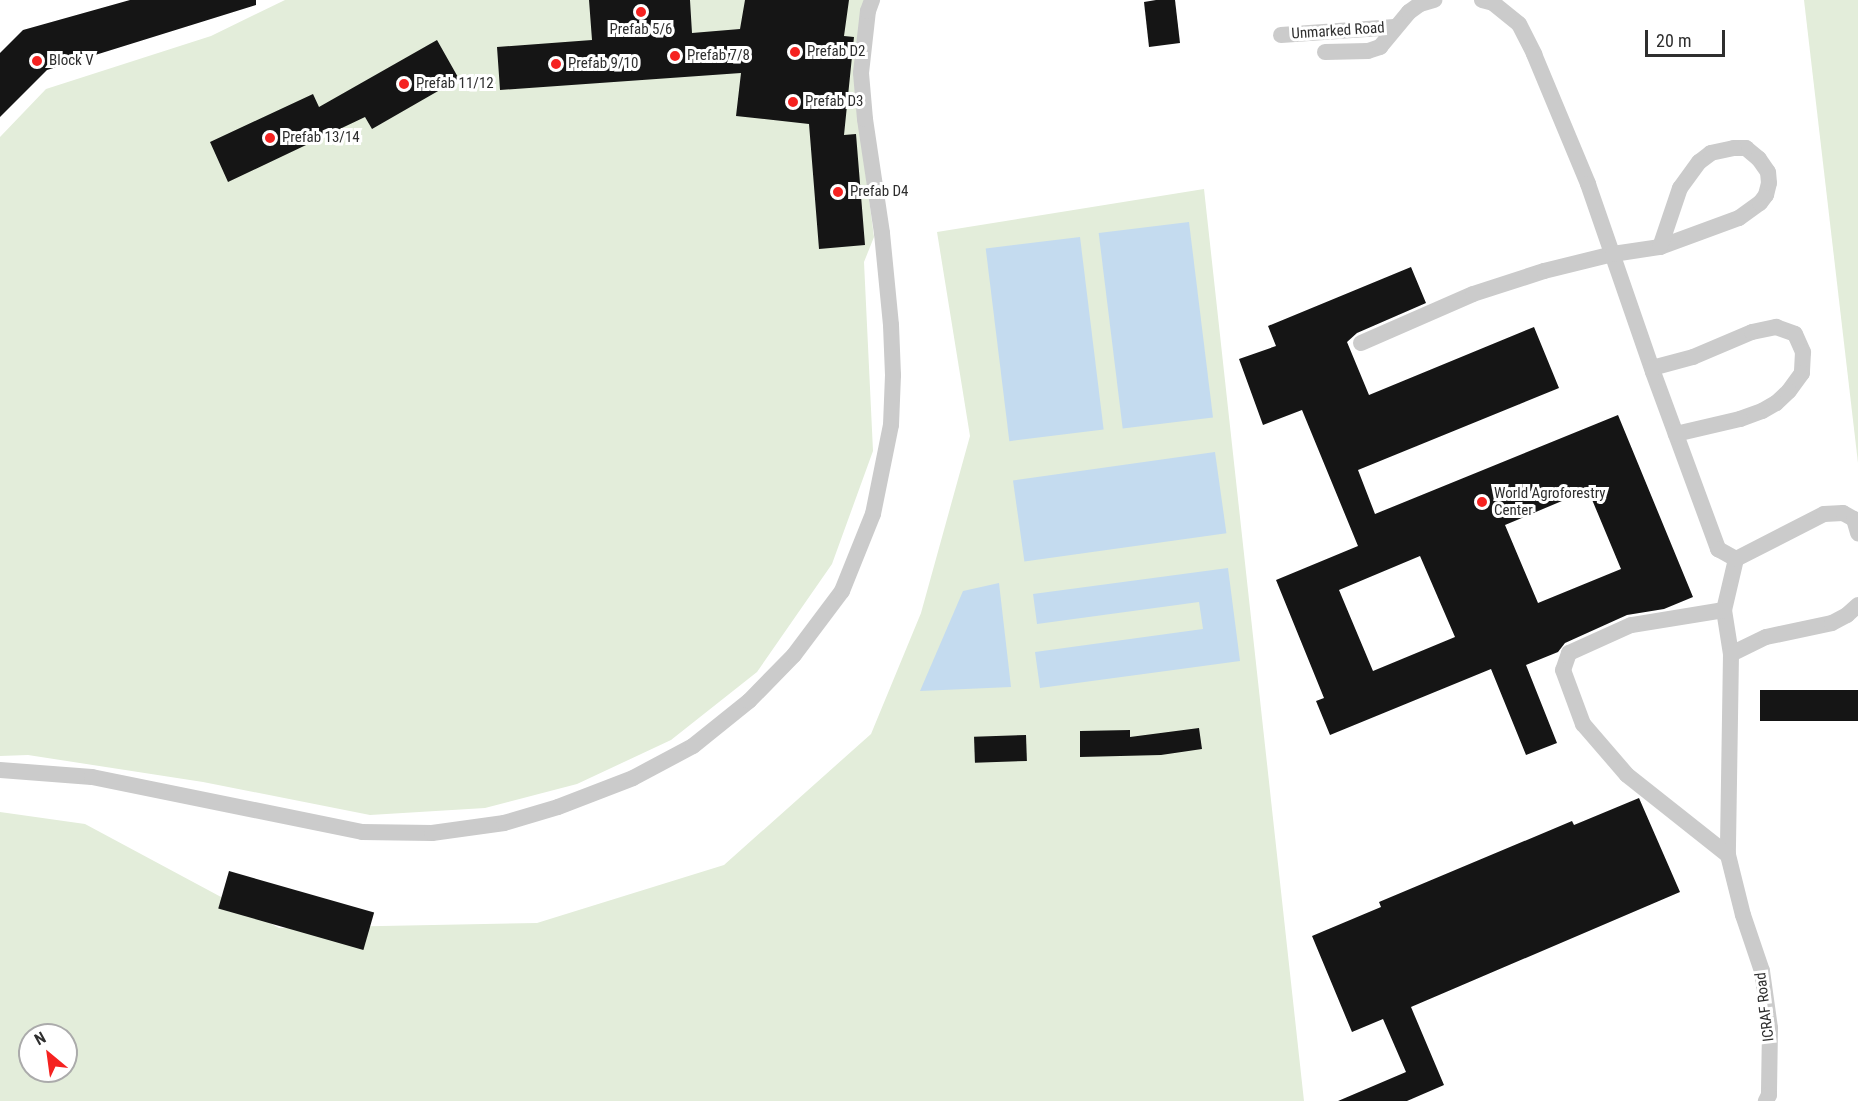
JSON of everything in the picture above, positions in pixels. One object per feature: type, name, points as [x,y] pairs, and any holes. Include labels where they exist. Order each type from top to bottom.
[{"type":"lane","points":[[0,770],[92,777],[362,832],[432,833],[504,823],[558,807],[633,778],[693,746],[749,701],[794,655],[842,591],[873,514],[891,424],[893,375],[891,325],[882,233],[868,142],[861,73],[868,11],[872,0]]},
{"type":"lane","points":[[1325,52],[1368,51],[1380,47],[1395,27],[1420,4],[1434,0]]},
{"type":"lane","points":[[1482,0],[1493,3],[1519,24],[1534,54],[1588,184],[1718,549],[1736,559]]},
{"type":"lane","name":"Unmarked Road","points":[[1281,35],[1395,27]]},
{"type":"lane","points":[[1361,343],[1473,294],[1544,271],[1612,254],[1660,248],[1739,218],[1760,203],[1769,183],[1768,172],[1759,159],[1746,148],[1734,148],[1711,153],[1699,162],[1684,181],[1660,248]]},
{"type":"lane","points":[[1652,368],[1693,357],[1752,332],[1776,327],[1795,334],[1803,352],[1802,373],[1789,391],[1776,403],[1740,419],[1676,434]]},
{"type":"lane","points":[[1728,855],[1627,775],[1583,724],[1563,670],[1569,653],[1631,625],[1724,610],[1736,559],[1824,514],[1843,513],[1854,519],[1858,533]]},
{"type":"lane","points":[[1731,654],[1766,637],[1832,623],[1847,615],[1858,605]]},
{"type":"lane","name":"ICRAF Road","points":[[1724,610],[1731,654],[1728,855],[1743,915],[1762,971],[1770,1028],[1769,1095],[1766,1101]]},
{"type":"green space","points":[[285,0],[864,0],[860,131],[874,237],[864,262],[873,451],[832,564],[757,672],[671,740],[577,784],[485,808],[370,815],[203,782],[28,755],[0,756],[0,137],[46,89],[211,36]]},
{"type":"green space","points":[[1804,0],[1858,0],[1858,463]]},
{"type":"green space","points":[[1204,189],[1304,1101],[0,1101],[0,812],[85,824],[279,928],[537,923],[724,865],[871,734],[921,613],[970,436],[937,232]]},
{"type":"water","points":[[1189,222],[1213,418],[1123,429],[1099,233]]},
{"type":"water","points":[[1080,237],[1104,430],[1009,441],[986,249]]},
{"type":"water","points":[[1215,452],[1226,533],[1024,562],[1013,480]]},
{"type":"water","points":[[1228,568],[1240,661],[1040,688],[1035,652],[1203,629],[1199,602],[1037,624],[1033,594]]},
{"type":"water","points":[[999,583],[1011,687],[920,691],[963,591]]},
{"type":"building","name":"Block V","points":[[130,0],[256,0],[256,5],[47,70],[0,117],[0,53],[23,30]]},
{"type":"building","points":[[589,0],[690,0],[692,33],[740,29],[745,0],[849,0],[844,36],[854,37],[844,135],[856,134],[865,245],[819,249],[809,124],[736,116],[741,73],[500,90],[497,47],[592,40]]},
{"type":"building","points":[[1175,0],[1180,43],[1149,47],[1144,2]]},
{"type":"building","points":[[437,40],[459,79],[372,129],[365,117],[228,182],[210,142],[313,94],[319,107]]},
{"type":"building","name":"World Agroforestry Center","points":[[1411,267],[1426,303],[1357,333],[1347,342],[1369,395],[1534,327],[1559,388],[1358,470],[1375,514],[1618,415],[1693,597],[1664,609],[1627,615],[1565,643],[1558,652],[1526,665],[1557,743],[1526,755],[1491,669],[1330,735],[1316,701],[1324,698],[1276,580],[1358,546],[1302,410],[1263,425],[1239,359],[1276,346],[1268,326]],"holes":[[[1588,490],[1621,569],[1538,603],[1505,525]],[[1420,556],[1455,637],[1373,671],[1339,590]]]},
{"type":"building","points":[[1760,690],[1858,690],[1858,721],[1760,721]]},
{"type":"building","points":[[1199,728],[1202,749],[1161,755],[1080,757],[1080,731],[1130,730],[1130,737]]},
{"type":"building","points":[[1026,735],[1027,761],[975,763],[974,737]]},
{"type":"building","points":[[1639,798],[1680,892],[1411,1007],[1444,1085],[1407,1101],[1338,1101],[1406,1072],[1383,1019],[1352,1032],[1312,936],[1381,907],[1379,902],[1572,821],[1574,825]]},
{"type":"building","points":[[229,871],[374,913],[363,950],[218,908]]},
{"type":"place","name":"Prefab 5/6","points":[[641,12]]},
{"type":"place","name":"Prefab D2","points":[[795,52]]},
{"type":"place","name":"Prefab 7/8","points":[[675,56]]},
{"type":"place","name":"Block V","points":[[37,61]]},
{"type":"place","name":"Prefab 9/10","points":[[556,64]]},
{"type":"place","name":"Prefab 11/12","points":[[404,84]]},
{"type":"place","name":"Prefab D3","points":[[793,102]]},
{"type":"place","name":"Prefab 13/14","points":[[270,138]]},
{"type":"place","name":"Prefab D4","points":[[838,192]]},
{"type":"place","name":"World Agroforestry Center","points":[[1482,502]]}]
